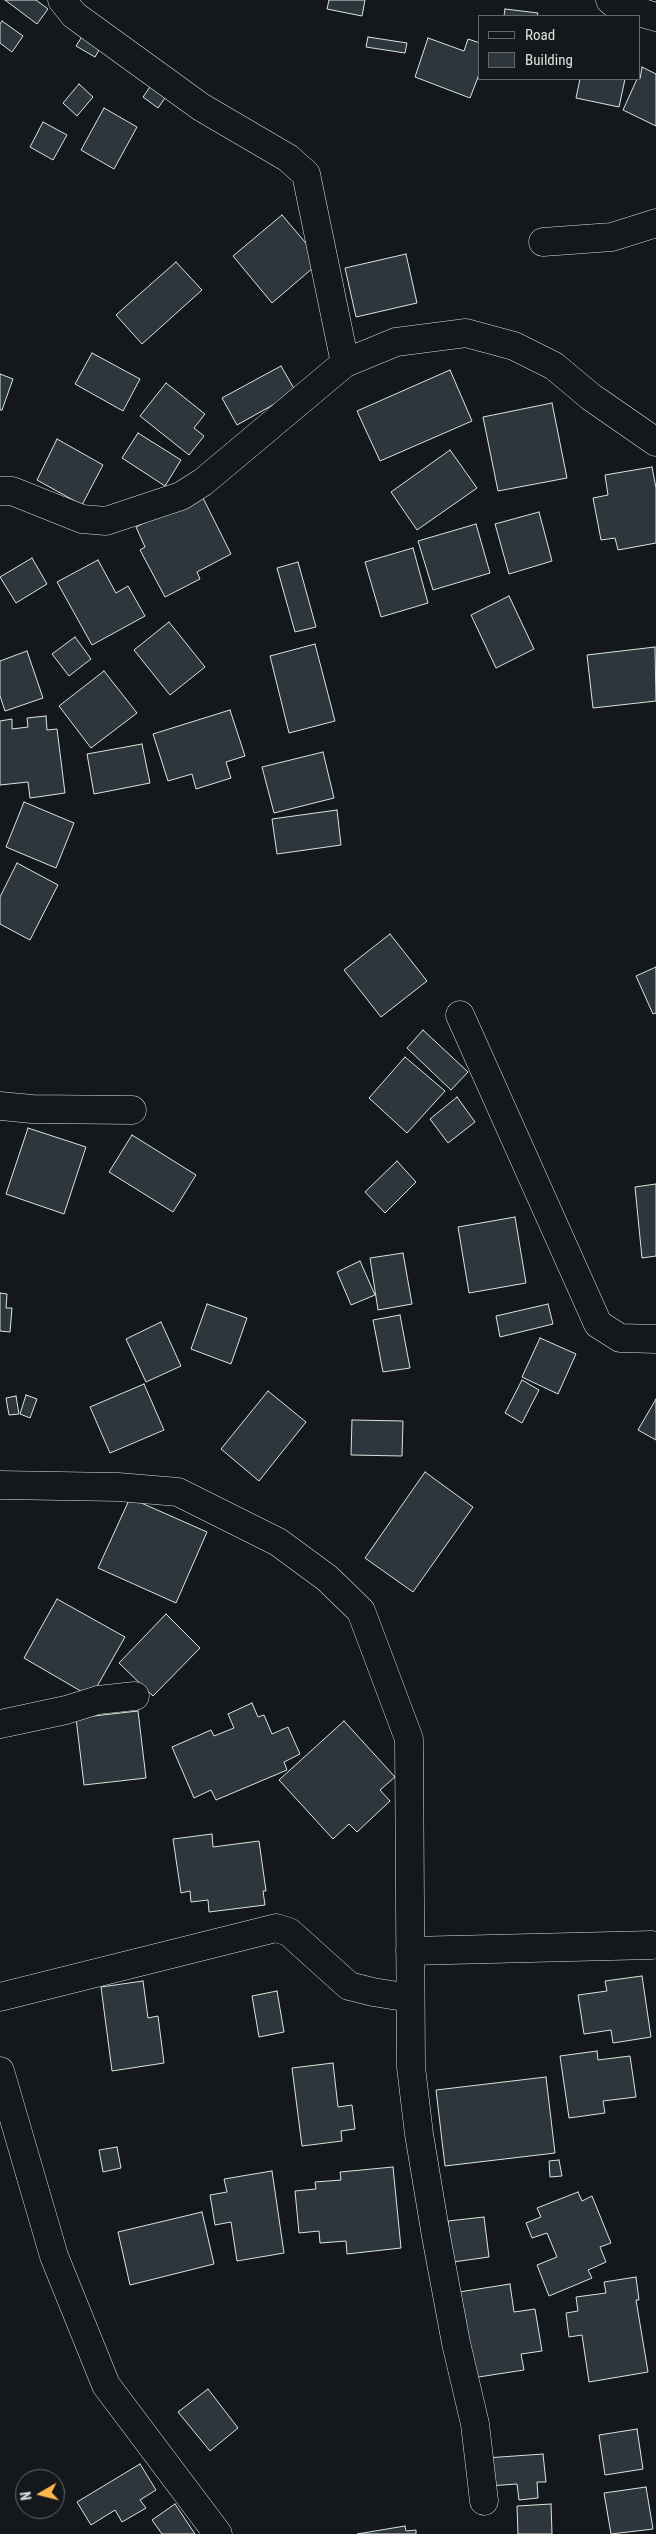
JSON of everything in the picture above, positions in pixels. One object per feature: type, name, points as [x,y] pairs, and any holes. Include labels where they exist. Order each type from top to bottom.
[{"type":"street","points":[[610,0],[616,5],[656,17]]},
{"type":"street","points":[[74,5],[201,107],[288,158],[306,174],[345,363]]},
{"type":"street","points":[[543,242],[612,237],[656,223]]},
{"type":"street","points":[[0,491],[12,491],[82,519],[106,521],[181,496],[203,482],[345,363],[396,342],[466,333],[514,346],[554,366],[591,397],[656,442]]},
{"type":"street","points":[[460,1015],[598,1324],[620,1338],[656,1339]]},
{"type":"street","points":[[0,1106],[32,1109],[132,1110]]},
{"type":"street","points":[[0,1485],[108,1487],[178,1492],[278,1542],[326,1578],[361,1611],[409,1739],[411,2067],[418,2134],[456,2343],[476,2424],[484,2501]]},
{"type":"street","points":[[0,1724],[66,1710],[98,1700],[135,1696]]},
{"type":"street","points":[[0,1997],[276,1928],[289,1932],[349,1986],[410,1998]]},
{"type":"street","points":[[410,1951],[652,1945]]},
{"type":"street","points":[[1,2077],[54,2256],[106,2385],[218,2534]]},
{"type":"building","points":[[5,0],[36,0],[48,9],[37,24]]},
{"type":"building","points":[[329,0],[365,0],[362,16],[327,9]]},
{"type":"building","points":[[505,9],[538,13],[537,15],[504,15]]},
{"type":"building","points":[[2,21],[23,36],[12,52],[0,43],[0,24]]},
{"type":"building","points":[[86,30],[104,41],[95,57],[76,46]]},
{"type":"building","points":[[368,37],[407,43],[405,53],[366,47]]},
{"type":"building","points":[[428,38],[464,51],[468,39],[478,42],[478,77],[470,98],[415,77]]},
{"type":"building","points":[[642,67],[656,74],[656,126],[623,110],[637,80],[641,80]]},
{"type":"building","points":[[157,77],[172,88],[158,108],[143,97]]},
{"type":"building","points":[[580,80],[625,80],[619,107],[576,98]]},
{"type":"building","points":[[79,84],[93,97],[77,116],[63,103]]},
{"type":"building","points":[[104,108],[137,127],[114,169],[81,150]]},
{"type":"building","points":[[43,122],[67,135],[53,160],[30,147]]},
{"type":"building","points":[[282,215],[321,261],[272,303],[233,256]]},
{"type":"building","points":[[406,254],[417,303],[356,317],[345,268]]},
{"type":"building","points":[[176,262],[202,290],[142,344],[116,315]]},
{"type":"building","points":[[92,353],[140,379],[123,411],[75,384]]},
{"type":"building","points":[[281,366],[296,392],[237,425],[222,398]]},
{"type":"building","points":[[450,370],[472,421],[380,461],[357,411]]},
{"type":"building","points":[[0,374],[13,379],[2,410],[0,410]]},
{"type":"building","points":[[166,383],[205,414],[194,428],[204,436],[189,455],[140,416]]},
{"type":"building","points":[[552,403],[567,478],[498,491],[483,417]]},
{"type":"building","points":[[138,433],[181,460],[165,486],[122,458]]},
{"type":"building","points":[[57,439],[103,465],[82,505],[37,480]]},
{"type":"building","points":[[450,450],[477,488],[417,530],[391,492]]},
{"type":"building","points":[[652,467],[656,488],[656,543],[618,550],[615,538],[601,540],[593,498],[608,495],[605,475]]},
{"type":"building","points":[[201,494],[231,554],[197,572],[200,579],[165,597],[140,550],[145,547],[136,527]]},
{"type":"building","points":[[539,512],[552,561],[509,574],[495,524]]},
{"type":"building","points":[[476,524],[490,573],[433,590],[418,541]]},
{"type":"building","points":[[413,548],[428,603],[381,617],[365,562]]},
{"type":"building","points":[[32,558],[47,584],[16,603],[0,577]]},
{"type":"building","points":[[98,560],[116,593],[128,586],[145,616],[92,645],[57,582]]},
{"type":"building","points":[[298,562],[316,627],[295,632],[277,568]]},
{"type":"building","points":[[509,596],[534,649],[496,668],[471,615]]},
{"type":"building","points":[[169,622],[205,667],[170,695],[134,650]]},
{"type":"building","points":[[75,637],[91,659],[69,676],[52,654]]},
{"type":"building","points":[[315,644],[335,721],[289,733],[270,656]]},
{"type":"building","points":[[655,647],[656,701],[593,708],[587,655]]},
{"type":"building","points":[[27,651],[43,698],[5,711],[0,696],[0,661]]},
{"type":"building","points":[[104,671],[137,713],[91,748],[59,706]]},
{"type":"building","points":[[230,710],[245,756],[226,762],[231,778],[196,789],[192,774],[168,781],[153,734]]},
{"type":"building","points":[[46,716],[47,730],[57,729],[65,793],[30,798],[28,782],[0,785],[0,721],[12,719],[12,729],[28,727],[27,718]]},
{"type":"building","points":[[142,744],[150,783],[94,794],[87,754]]},
{"type":"building","points":[[323,752],[334,798],[274,813],[262,767]]},
{"type":"building","points":[[24,802],[74,823],[56,868],[6,847]]},
{"type":"building","points":[[337,810],[341,845],[277,854],[272,819]]},
{"type":"building","points":[[17,863],[58,885],[30,940],[0,924],[0,897]]},
{"type":"building","points":[[390,934],[427,981],[381,1017],[344,970]]},
{"type":"building","points":[[656,967],[656,1013],[653,1014],[636,976]]},
{"type":"building","points":[[423,1030],[468,1072],[451,1090],[407,1048]]},
{"type":"building","points":[[405,1057],[445,1091],[407,1133],[369,1098]]},
{"type":"building","points":[[457,1097],[475,1122],[448,1143],[430,1119]]},
{"type":"building","points":[[28,1128],[86,1147],[64,1214],[6,1194]]},
{"type":"building","points":[[132,1135],[196,1175],[173,1212],[109,1172]]},
{"type":"building","points":[[397,1161],[416,1182],[385,1213],[365,1192]]},
{"type":"building","points":[[656,1184],[656,1256],[642,1258],[635,1187]]},
{"type":"building","points":[[515,1217],[526,1283],[469,1293],[458,1227]]},
{"type":"building","points":[[403,1253],[412,1304],[378,1310],[370,1258]]},
{"type":"building","points":[[360,1261],[375,1295],[351,1305],[337,1272]]},
{"type":"building","points":[[0,1293],[7,1294],[6,1308],[12,1308],[10,1332],[0,1331]]},
{"type":"building","points":[[207,1304],[247,1318],[231,1364],[191,1349]]},
{"type":"building","points":[[548,1304],[553,1324],[500,1337],[496,1316]]},
{"type":"building","points":[[400,1315],[410,1368],[383,1372],[373,1320]]},
{"type":"building","points":[[161,1322],[181,1366],[146,1382],[126,1339]]},
{"type":"building","points":[[540,1338],[576,1354],[558,1394],[522,1377]]},
{"type":"building","points":[[522,1380],[539,1390],[522,1423],[505,1413]]},
{"type":"building","points":[[144,1384],[164,1430],[110,1453],[90,1407]]},
{"type":"building","points":[[268,1391],[306,1422],[259,1481],[221,1449]]},
{"type":"building","points":[[26,1395],[37,1399],[30,1418],[20,1414]]},
{"type":"building","points":[[16,1396],[19,1414],[9,1415],[6,1398]]},
{"type":"building","points":[[656,1399],[656,1440],[638,1430]]},
{"type":"building","points":[[352,1420],[403,1421],[402,1456],[351,1455]]},
{"type":"building","points":[[425,1472],[473,1507],[413,1592],[365,1558]]},
{"type":"building","points":[[130,1498],[207,1532],[176,1603],[98,1568]]},
{"type":"building","points":[[57,1599],[125,1637],[91,1697],[24,1658]]},
{"type":"building","points":[[166,1614],[200,1648],[153,1696],[119,1663]]},
{"type":"building","points":[[252,1703],[258,1717],[264,1715],[272,1734],[288,1727],[300,1754],[284,1762],[287,1770],[216,1800],[211,1790],[194,1798],[172,1747],[211,1730],[214,1736],[234,1728],[228,1714]]},
{"type":"building","points":[[138,1711],[146,1778],[84,1785],[76,1718]]},
{"type":"building","points":[[344,1721],[395,1777],[380,1790],[390,1801],[357,1832],[349,1824],[333,1839],[279,1780]]},
{"type":"building","points":[[212,1834],[213,1847],[259,1841],[266,1891],[263,1891],[265,1905],[209,1912],[208,1900],[191,1902],[190,1891],[181,1893],[173,1839]]},
{"type":"building","points":[[642,1976],[651,2037],[613,2043],[611,2030],[584,2034],[578,1995],[607,1991],[605,1981]]},
{"type":"building","points":[[143,1981],[148,2018],[158,2016],[164,2063],[112,2071],[101,1987]]},
{"type":"building","points":[[277,1991],[284,2032],[259,2037],[252,1996]]},
{"type":"building","points":[[597,2051],[598,2060],[630,2056],[636,2097],[603,2101],[605,2113],[569,2118],[560,2056]]},
{"type":"building","points":[[333,2063],[338,2107],[352,2105],[355,2129],[341,2131],[342,2141],[302,2146],[292,2068]]},
{"type":"building","points":[[546,2077],[555,2153],[445,2166],[436,2090]]},
{"type":"building","points":[[117,2147],[121,2168],[103,2172],[99,2150]]},
{"type":"building","points":[[559,2160],[562,2176],[550,2177],[549,2161]]},
{"type":"building","points":[[393,2167],[401,2248],[347,2254],[346,2241],[320,2243],[319,2231],[299,2233],[295,2191],[316,2189],[315,2182],[341,2180],[340,2172]]},
{"type":"building","points":[[272,2171],[284,2253],[237,2261],[231,2222],[215,2225],[210,2195],[227,2192],[224,2179]]},
{"type":"building","points":[[578,2192],[582,2201],[592,2196],[611,2243],[600,2247],[606,2262],[588,2270],[592,2278],[549,2296],[537,2265],[557,2257],[547,2233],[532,2238],[526,2223],[541,2217],[537,2208]]},
{"type":"building","points":[[202,2212],[214,2264],[130,2285],[118,2232]]},
{"type":"building","points":[[484,2217],[489,2257],[453,2262],[448,2221]]},
{"type":"building","points":[[636,2277],[639,2300],[636,2300],[648,2372],[589,2382],[582,2335],[569,2337],[566,2313],[578,2311],[576,2297],[606,2293],[604,2282]]},
{"type":"building","points":[[510,2284],[514,2312],[535,2309],[542,2351],[521,2354],[524,2370],[472,2378],[459,2292]]},
{"type":"building","points":[[208,2389],[238,2428],[210,2451],[178,2412]]},
{"type":"building","points":[[637,2429],[643,2469],[605,2475],[599,2435]]},
{"type":"building","points":[[543,2454],[546,2482],[537,2482],[538,2498],[519,2500],[517,2484],[488,2486],[486,2458]]},
{"type":"building","points":[[140,2464],[156,2490],[140,2500],[146,2508],[122,2522],[115,2510],[91,2525],[77,2502]]},
{"type":"building","points":[[646,2487],[653,2529],[611,2534],[604,2493]]},
{"type":"building","points":[[175,2504],[195,2534],[162,2534],[152,2520]]},
{"type":"building","points":[[551,2504],[552,2534],[518,2534],[517,2506]]},
{"type":"building","points":[[405,2526],[406,2531],[416,2530],[416,2534],[357,2534]]}]
